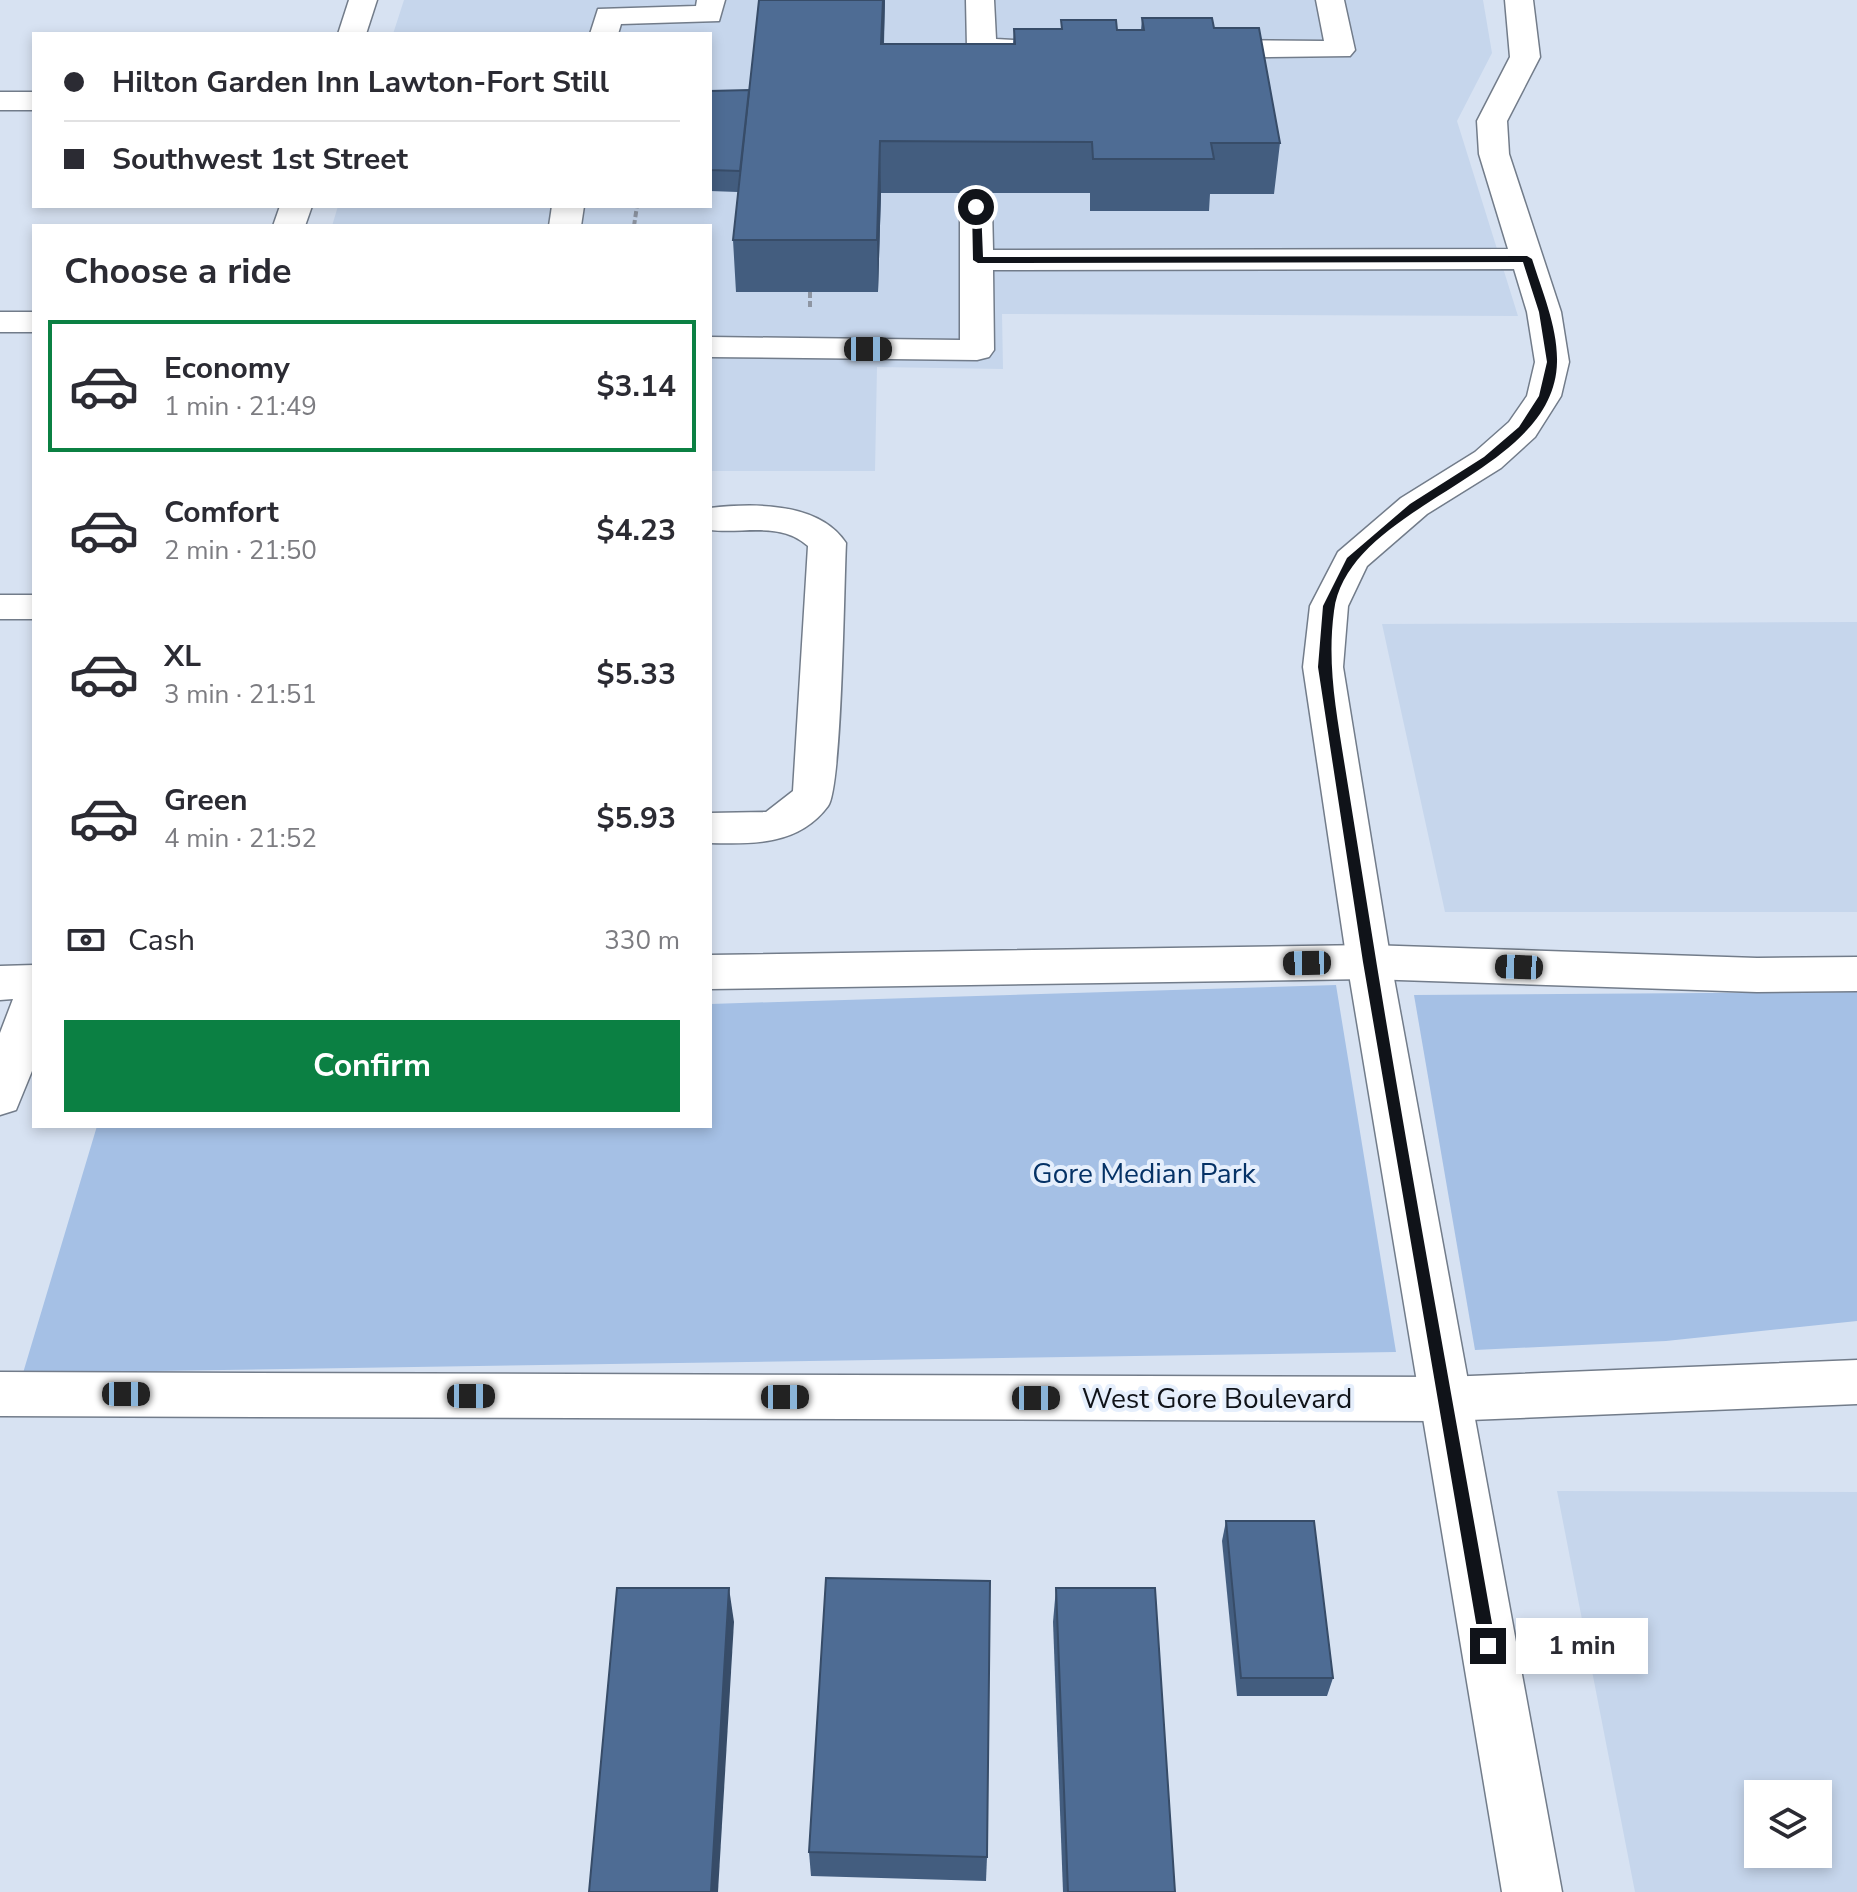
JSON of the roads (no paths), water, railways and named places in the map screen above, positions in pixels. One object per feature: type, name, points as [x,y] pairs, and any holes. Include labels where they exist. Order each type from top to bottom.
[{"type":"street","points":[[353,32],[363,0]]},
{"type":"street","points":[[604,32],[608,15],[709,15],[711,0]]},
{"type":"street","points":[[980,0],[982,48],[1073,48]]},
{"type":"street","points":[[1173,49],[1340,50],[1330,0]]},
{"type":"street","points":[[1519,0],[1525,57],[1492,121],[1494,154],[1544,312],[1552,362],[1544,396],[1522,429],[1488,460],[1414,506],[1351,560],[1329,606],[1323,667],[1369,962],[1532,1892]]},
{"type":"street","points":[[0,101],[32,101]]},
{"type":"street","points":[[712,347],[977,350],[976,207]]},
{"type":"street","points":[[978,260],[1527,259]]},
{"type":"street","points":[[0,322],[32,322]]},
{"type":"street","points":[[712,828],[767,828],[797,817],[814,795],[827,543],[808,526],[779,519],[713,519]]},
{"type":"street","points":[[0,607],[32,607]]},
{"type":"street","points":[[712,972],[1369,962],[1757,975],[1857,974]]},
{"type":"street","points":[[0,983],[32,982]]},
{"type":"street","points":[[0,1097],[32,1008]]},
{"type":"street","name":"West Gore Boulevard","points":[[0,1394],[1445,1399],[1857,1382]]},
{"type":"park label","name":"Gore Median Park","points":[[1144,1174]]}]
